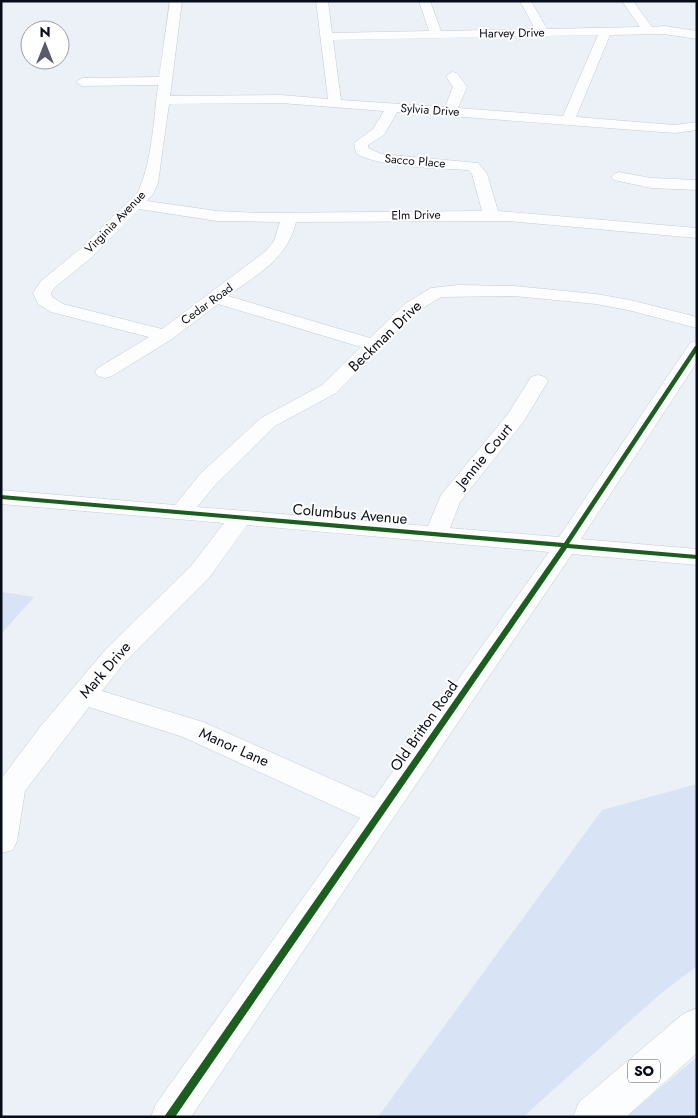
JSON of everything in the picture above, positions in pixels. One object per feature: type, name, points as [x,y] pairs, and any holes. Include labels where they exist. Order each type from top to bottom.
[{"type":"highway","name":"SO","points":[[594,1117],[697,1027]]},
{"type":"street","name":"Virginia Avenue","points":[[165,335],[57,308],[44,300],[42,293],[47,285],[86,253],[145,194],[150,183],[176,1]]},
{"type":"street","points":[[322,1],[335,103]]},
{"type":"street","points":[[424,1],[436,35]]},
{"type":"street","points":[[525,1],[543,33]]},
{"type":"street","points":[[627,1],[650,31]]},
{"type":"street","name":"Harvey Drive","points":[[327,37],[650,31],[678,31],[697,35]]},
{"type":"street","points":[[568,121],[604,32]]},
{"type":"street","points":[[450,112],[460,87],[452,76]]},
{"type":"street","points":[[82,82],[164,81]]},
{"type":"street","name":"Sylvia Drive","points":[[162,100],[262,98],[675,129],[697,126]]},
{"type":"street","name":"Sacco Place","points":[[392,108],[379,132],[361,143],[361,150],[380,158],[473,166],[479,174],[492,216]]},
{"type":"street","points":[[619,177],[651,183],[697,185]]},
{"type":"street","name":"Elm Drive","points":[[134,204],[217,216],[290,218],[492,216],[697,233]]},
{"type":"street","name":"Cedar Road","points":[[105,372],[165,335],[279,249],[284,241],[290,218]]},
{"type":"street","name":"Beckman Drive","points":[[181,512],[208,479],[268,422],[329,389],[424,298],[437,292],[458,290],[514,291],[596,299],[630,305],[697,323]]},
{"type":"street","points":[[215,298],[374,346]]},
{"type":"street","name":"Old Britton Road","points":[[169,1117],[565,546],[697,347]]},
{"type":"street","name":"Jennie Court","points":[[436,534],[449,500],[517,417],[538,381]]},
{"type":"street","name":"Columbus Avenue","points":[[1,497],[697,557]]},
{"type":"street","name":"Mark Drive","points":[[2,841],[11,788],[50,735],[116,654],[200,572],[241,517]]},
{"type":"street","name":"Manor Lane","points":[[83,695],[193,728],[379,813]]},
{"type":"shaded area","points":[[1,592],[34,597],[1,634]]},
{"type":"shaded area","points":[[697,784],[697,966],[659,995],[523,1117],[378,1117],[602,810]]},
{"type":"shaded area","points":[[697,1057],[697,1117],[626,1117]]},
{"type":"cycle path","points":[[169,1117],[565,546],[697,347]]},
{"type":"cycle path","points":[[1,497],[697,557]]}]
